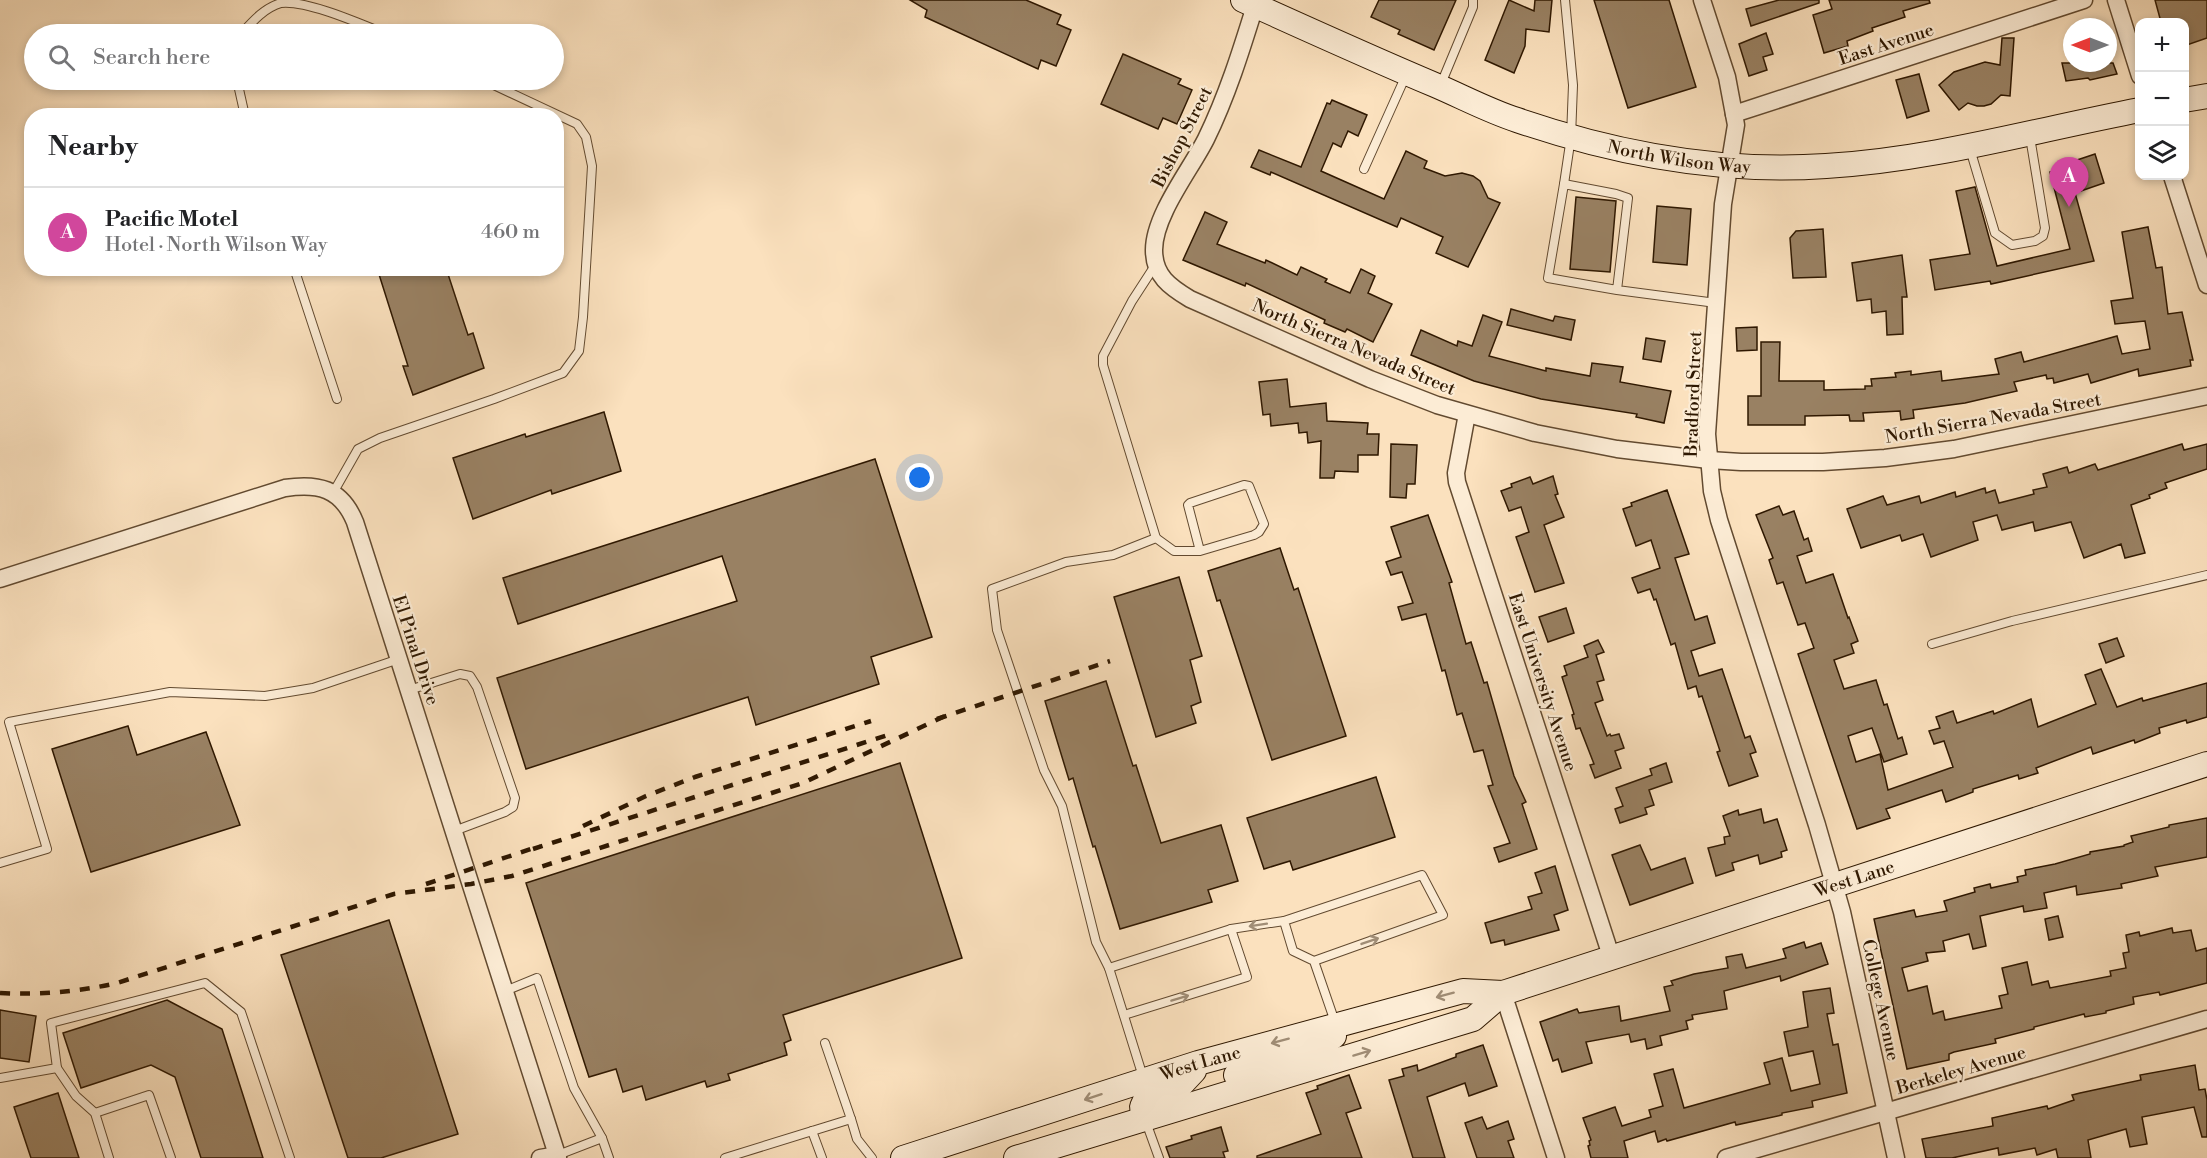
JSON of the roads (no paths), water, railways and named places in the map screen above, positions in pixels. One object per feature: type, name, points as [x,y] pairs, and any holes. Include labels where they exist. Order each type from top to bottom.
[{"type":"main road","name":"North Wilson Way","points":[[1249,3],[1515,120],[1630,152],[1686,161],[1761,167],[1826,166],[1888,160],[1970,146],[2135,111]]},
{"type":"main road","points":[[2189,99],[2207,96]]},
{"type":"main road","name":"West Lane","points":[[903,1158],[1204,1061],[1463,991],[1503,993],[2207,764]]},
{"type":"main road","name":"West Lane","points":[[1016,1158],[1473,1019],[1503,993]]},
{"type":"main road","points":[[1192,1104],[1228,1078],[1321,1046],[1334,1036],[1336,1025]]},
{"type":"main road","points":[[1145,1118],[1142,1107],[1146,1098],[1180,1086],[1204,1061]]},
{"type":"street","name":"Bradford Street","points":[[1702,0],[1727,77],[1736,125],[1723,204],[1707,434],[1712,491],[1719,520],[1817,825],[1834,885]]},
{"type":"street","name":"East Avenue","points":[[1734,114],[2085,0]]},
{"type":"street","points":[[2116,0],[2138,72]]},
{"type":"street","name":"Bishop Street","points":[[1156,263],[1154,247],[1159,228],[1175,190],[1205,141],[1232,82],[1249,3]]},
{"type":"street","points":[[2174,180],[2201,248],[2207,285]]},
{"type":"street","name":"North Sierra Nevada Street","points":[[1156,263],[1168,285],[1190,298],[1370,379],[1467,414],[1535,433],[1617,449],[1742,462],[1823,462],[1885,458],[1954,449],[2207,396]]},
{"type":"street","name":"East University Avenue","points":[[1467,414],[1457,463],[1457,482],[1612,959]]},
{"type":"street","points":[[0,579],[285,488],[304,485],[333,493]]},
{"type":"street","name":"El Pinal Drive","points":[[333,493],[351,512],[355,522],[558,1157]]},
{"type":"street","name":"College Avenue","points":[[1834,885],[1842,912],[1896,1158]]},
{"type":"street","points":[[1503,993],[1556,1158]]},
{"type":"street","name":"Berkeley Avenue","points":[[1726,1158],[2207,1019]]},
{"type":"street","points":[[540,1158],[558,1157]]},
{"type":"lane","points":[[1440,87],[1473,7],[1473,0]]},
{"type":"lane","points":[[1565,0],[1573,85],[1571,137],[1548,278],[1617,291],[1716,303]]},
{"type":"lane","points":[[251,24],[263,12],[282,2],[313,3],[362,24]]},
{"type":"lane","points":[[1364,169],[1407,73]]},
{"type":"lane","points":[[239,90],[242,108]]},
{"type":"lane","points":[[504,90],[543,108]]},
{"type":"lane","points":[[333,493],[358,449],[380,438],[563,373],[579,351],[592,166],[586,137],[577,124],[564,118]]},
{"type":"lane","points":[[1970,146],[1995,233],[2012,245],[2035,241],[2043,236],[2045,228],[2030,133]]},
{"type":"lane","points":[[1564,184],[1628,198],[1617,291]]},
{"type":"lane","points":[[1156,263],[1132,301],[1103,356],[1103,365],[1156,538],[1174,551],[1200,551],[1259,532],[1264,524],[1249,486],[1244,485],[1190,502],[1188,505],[1200,551]]},
{"type":"lane","points":[[297,276],[337,399]]},
{"type":"lane","points":[[1144,1080],[1109,968],[1096,942],[1062,806],[1044,770],[997,630],[992,589],[1066,562],[1113,555],[1156,538]]},
{"type":"lane","points":[[1932,644],[2012,621],[2207,575]]},
{"type":"lane","points":[[0,862],[47,849],[9,722],[170,692],[265,696],[313,688],[399,659]]},
{"type":"lane","points":[[409,690],[460,674],[470,676],[477,687],[515,798],[513,807],[505,812],[454,831]]},
{"type":"lane","points":[[1109,968],[1231,929],[1284,921],[1422,875],[1443,915],[1314,961],[1293,951],[1284,921]]},
{"type":"lane","points":[[1124,1015],[1247,977],[1231,929]]},
{"type":"lane","points":[[1314,961],[1336,1025]]},
{"type":"lane","points":[[505,991],[537,978],[574,1088],[602,1138],[609,1158]]},
{"type":"lane","points":[[109,1158],[95,1113],[76,1096],[57,1068],[51,1023],[205,983],[241,1012],[290,1158]]},
{"type":"lane","points":[[825,1043],[857,1139],[872,1158]]},
{"type":"lane","points":[[0,1078],[57,1068]]},
{"type":"lane","points":[[95,1113],[149,1095],[171,1158]]},
{"type":"lane","points":[[1145,1118],[1159,1158]]},
{"type":"lane","points":[[725,1158],[851,1119]]},
{"type":"lane","points":[[812,1131],[822,1158]]},
{"type":"lane","points":[[558,1157],[602,1138]]},
{"type":"railway","points":[[937,719],[1110,661]]},
{"type":"railway","points":[[0,993],[58,992],[117,983],[394,894],[512,876],[803,783],[945,716]]},
{"type":"railway","points":[[583,826],[646,796],[695,777],[871,721]]},
{"type":"railway","points":[[533,849],[894,733]]},
{"type":"railway","points":[[426,884],[540,846]]},
{"type":"place","name":"Pacific Motel","points":[[2069,207]]}]
